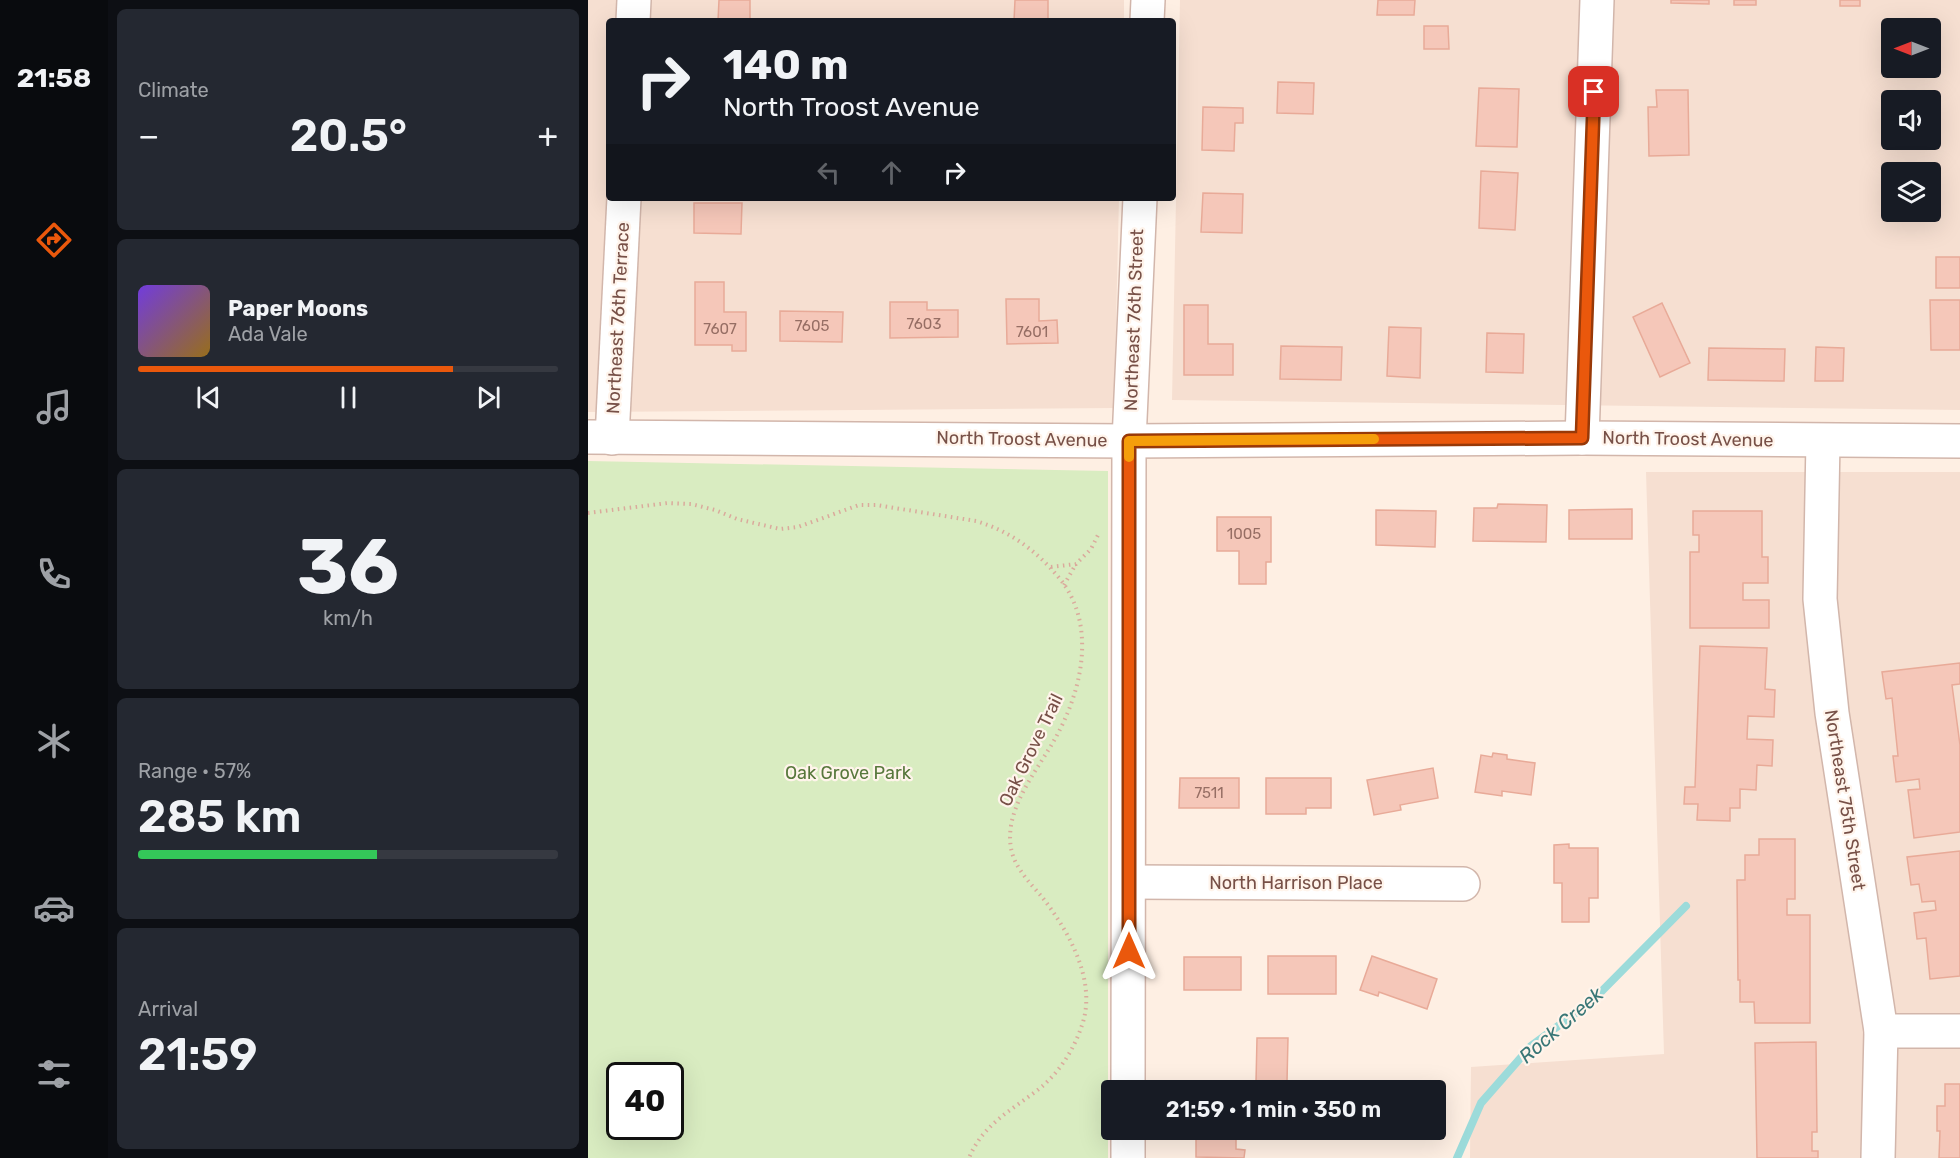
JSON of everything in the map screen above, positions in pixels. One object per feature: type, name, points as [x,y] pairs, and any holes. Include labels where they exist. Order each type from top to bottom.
[{"type":"street","points":[[633,18],[634,0]]},
{"type":"street","points":[[1147,18],[1148,0]]},
{"type":"street","points":[[1582,438],[1597,0]]},
{"type":"street","name":"Northeast 76th Terrace","points":[[600,438],[624,201]]},
{"type":"street","name":"Northeast 76th Street","points":[[1128,1080],[1129,441],[1140,201]]},
{"type":"street","name":"North Troost Avenue","points":[[600,438],[1129,441],[1582,438],[1960,441]]},
{"type":"street","name":"Northeast 75th Street","points":[[1823,441],[1821,610],[1832,713],[1881,1031],[1878,1158]]},
{"type":"street","name":"North Harrison Place","points":[[1129,882],[1463,884]]},
{"type":"street","points":[[1881,1031],[1960,1031]]},
{"type":"street","points":[[1128,1140],[1128,1158]]},
{"type":"path","name":"Oak Grove Trail","points":[[588,513],[668,503],[691,504],[737,519],[780,529],[798,527],[859,505],[876,505],[990,525],[1025,544],[1050,567],[1064,585],[1075,606],[1082,630],[1082,656],[1078,676],[1067,715],[1023,793],[1014,814],[1010,834],[1011,849],[1018,867],[1053,911],[1076,953],[1085,980],[1087,997],[1084,1020],[1065,1061],[1038,1089],[1001,1115],[980,1138],[969,1158]]},
{"type":"path","points":[[1064,585],[1076,564],[1091,549],[1100,530]]},
{"type":"path","points":[[1050,567],[1076,564]]},
{"type":"shaded area","points":[[588,0],[1124,0],[1124,18],[606,18],[606,201],[1119,201],[1114,408],[588,412]]},
{"type":"shaded area","points":[[1180,0],[1960,0],[1960,410],[1172,400]]},
{"type":"shaded area","points":[[1646,472],[1960,472],[1960,1158],[1470,1158],[1471,1067],[1664,1054]]},
{"type":"green space","name":"Oak Grove Park","points":[[588,461],[1108,471],[1108,1080],[1101,1080],[1101,1140],[1108,1140],[1108,1158],[588,1158]]},
{"type":"building","points":[[719,0],[750,0],[750,18],[718,18]]},
{"type":"building","points":[[1015,0],[1048,0],[1048,18],[1014,18]]},
{"type":"building","points":[[1378,0],[1415,0],[1414,15],[1377,15]]},
{"type":"building","points":[[1671,0],[1709,0],[1709,4],[1671,3]]},
{"type":"building","points":[[1734,0],[1756,0],[1756,5],[1734,5]]},
{"type":"building","points":[[1840,0],[1860,0],[1860,6],[1840,6]]},
{"type":"building","points":[[1424,26],[1448,26],[1449,49],[1424,49]]},
{"type":"building","points":[[1278,82],[1314,83],[1313,114],[1277,113]]},
{"type":"building","points":[[1479,88],[1519,89],[1517,147],[1476,146]]},
{"type":"building","points":[[1656,90],[1688,90],[1689,155],[1649,156],[1648,107],[1657,107]]},
{"type":"building","points":[[1203,107],[1243,108],[1243,123],[1235,123],[1234,151],[1202,150]]},
{"type":"building","points":[[1481,171],[1518,173],[1515,230],[1479,228]]},
{"type":"building","points":[[1203,193],[1243,194],[1242,233],[1201,232]]},
{"type":"building","points":[[694,203],[742,203],[741,234],[694,233]]},
{"type":"building","points":[[1936,257],[1960,257],[1960,288],[1936,288]]},
{"type":"building","points":[[695,282],[724,282],[724,312],[746,312],[746,351],[732,351],[732,345],[695,345]]},
{"type":"building","points":[[1006,299],[1039,299],[1039,321],[1057,320],[1058,343],[1007,344]]},
{"type":"building","points":[[1930,300],[1960,300],[1960,350],[1931,350]]},
{"type":"building","points":[[890,302],[927,302],[927,310],[958,310],[958,337],[890,338]]},
{"type":"building","points":[[1662,303],[1690,363],[1660,377],[1633,317]]},
{"type":"building","points":[[1184,305],[1208,305],[1208,344],[1233,344],[1233,375],[1184,375]]},
{"type":"building","points":[[780,311],[843,312],[842,342],[780,341]]},
{"type":"building","points":[[1389,327],[1421,328],[1420,378],[1387,376]]},
{"type":"building","points":[[1487,333],[1524,334],[1523,373],[1486,372]]},
{"type":"building","points":[[1281,346],[1342,347],[1341,380],[1280,379]]},
{"type":"building","points":[[1816,347],[1844,348],[1843,381],[1815,381]]},
{"type":"building","points":[[1709,348],[1785,349],[1784,381],[1708,380]]},
{"type":"building","points":[[1498,504],[1547,505],[1546,542],[1473,541],[1474,508],[1497,508]]},
{"type":"building","points":[[1632,509],[1632,539],[1569,539],[1569,510]]},
{"type":"building","points":[[1376,510],[1436,511],[1435,547],[1376,545]]},
{"type":"building","points":[[1693,511],[1762,511],[1762,557],[1768,557],[1768,583],[1743,583],[1743,600],[1769,600],[1769,628],[1690,628],[1690,552],[1699,552],[1699,535],[1693,535]]},
{"type":"building","points":[[1217,517],[1271,517],[1271,562],[1266,562],[1266,584],[1239,584],[1239,551],[1217,551]]},
{"type":"building","points":[[1700,646],[1767,648],[1765,689],[1775,690],[1774,717],[1748,716],[1747,739],[1773,740],[1772,766],[1757,765],[1756,790],[1740,789],[1740,808],[1730,808],[1730,821],[1697,820],[1698,804],[1684,804],[1685,787],[1695,787]]},
{"type":"building","points":[[1960,663],[1960,684],[1952,685],[1960,745],[1960,832],[1914,838],[1908,790],[1920,789],[1919,779],[1896,782],[1893,756],[1898,756],[1892,698],[1886,699],[1882,672]]},
{"type":"building","points":[[1493,753],[1507,755],[1507,759],[1535,763],[1531,795],[1502,791],[1502,796],[1475,792],[1481,755],[1492,757]]},
{"type":"building","points":[[1433,768],[1438,798],[1400,805],[1401,810],[1374,815],[1367,780]]},
{"type":"building","points":[[1180,778],[1239,778],[1239,808],[1179,808]]},
{"type":"building","points":[[1266,778],[1331,778],[1331,808],[1306,808],[1306,814],[1266,814]]},
{"type":"building","points":[[1759,839],[1795,839],[1795,899],[1787,899],[1787,915],[1810,915],[1810,1023],[1755,1023],[1754,1002],[1740,1002],[1737,880],[1745,880],[1745,855],[1759,855]]},
{"type":"building","points":[[1569,844],[1569,848],[1598,848],[1598,898],[1589,898],[1589,922],[1562,922],[1562,883],[1554,883],[1554,845]]},
{"type":"building","points":[[1960,851],[1960,976],[1930,979],[1926,938],[1917,939],[1914,913],[1936,910],[1935,901],[1922,902],[1919,884],[1911,885],[1907,857]]},
{"type":"building","points":[[1268,956],[1336,956],[1336,994],[1268,994]]},
{"type":"building","points":[[1372,956],[1437,979],[1427,1009],[1379,992],[1378,996],[1360,990]]},
{"type":"building","points":[[1184,957],[1241,957],[1241,990],[1184,990]]},
{"type":"building","points":[[1257,1038],[1288,1038],[1287,1080],[1256,1080]]},
{"type":"building","points":[[1816,1042],[1817,1132],[1812,1132],[1812,1151],[1818,1151],[1818,1158],[1757,1158],[1755,1043]]},
{"type":"building","points":[[1945,1084],[1960,1084],[1960,1158],[1939,1158],[1940,1131],[1937,1131],[1937,1106],[1945,1106]]},
{"type":"building","points":[[1196,1140],[1236,1140],[1236,1149],[1245,1150],[1244,1158],[1196,1157]]},
{"type":"waterway","name":"Rock Creek","points":[[1457,1158],[1481,1103],[1531,1046],[1592,1001],[1686,906]]},
{"type":"slow traffic","points":[[1129,457],[1129,441],[1374,439]]},
{"type":"route","points":[[1129,951],[1129,441],[1582,438],[1594,92]]}]
